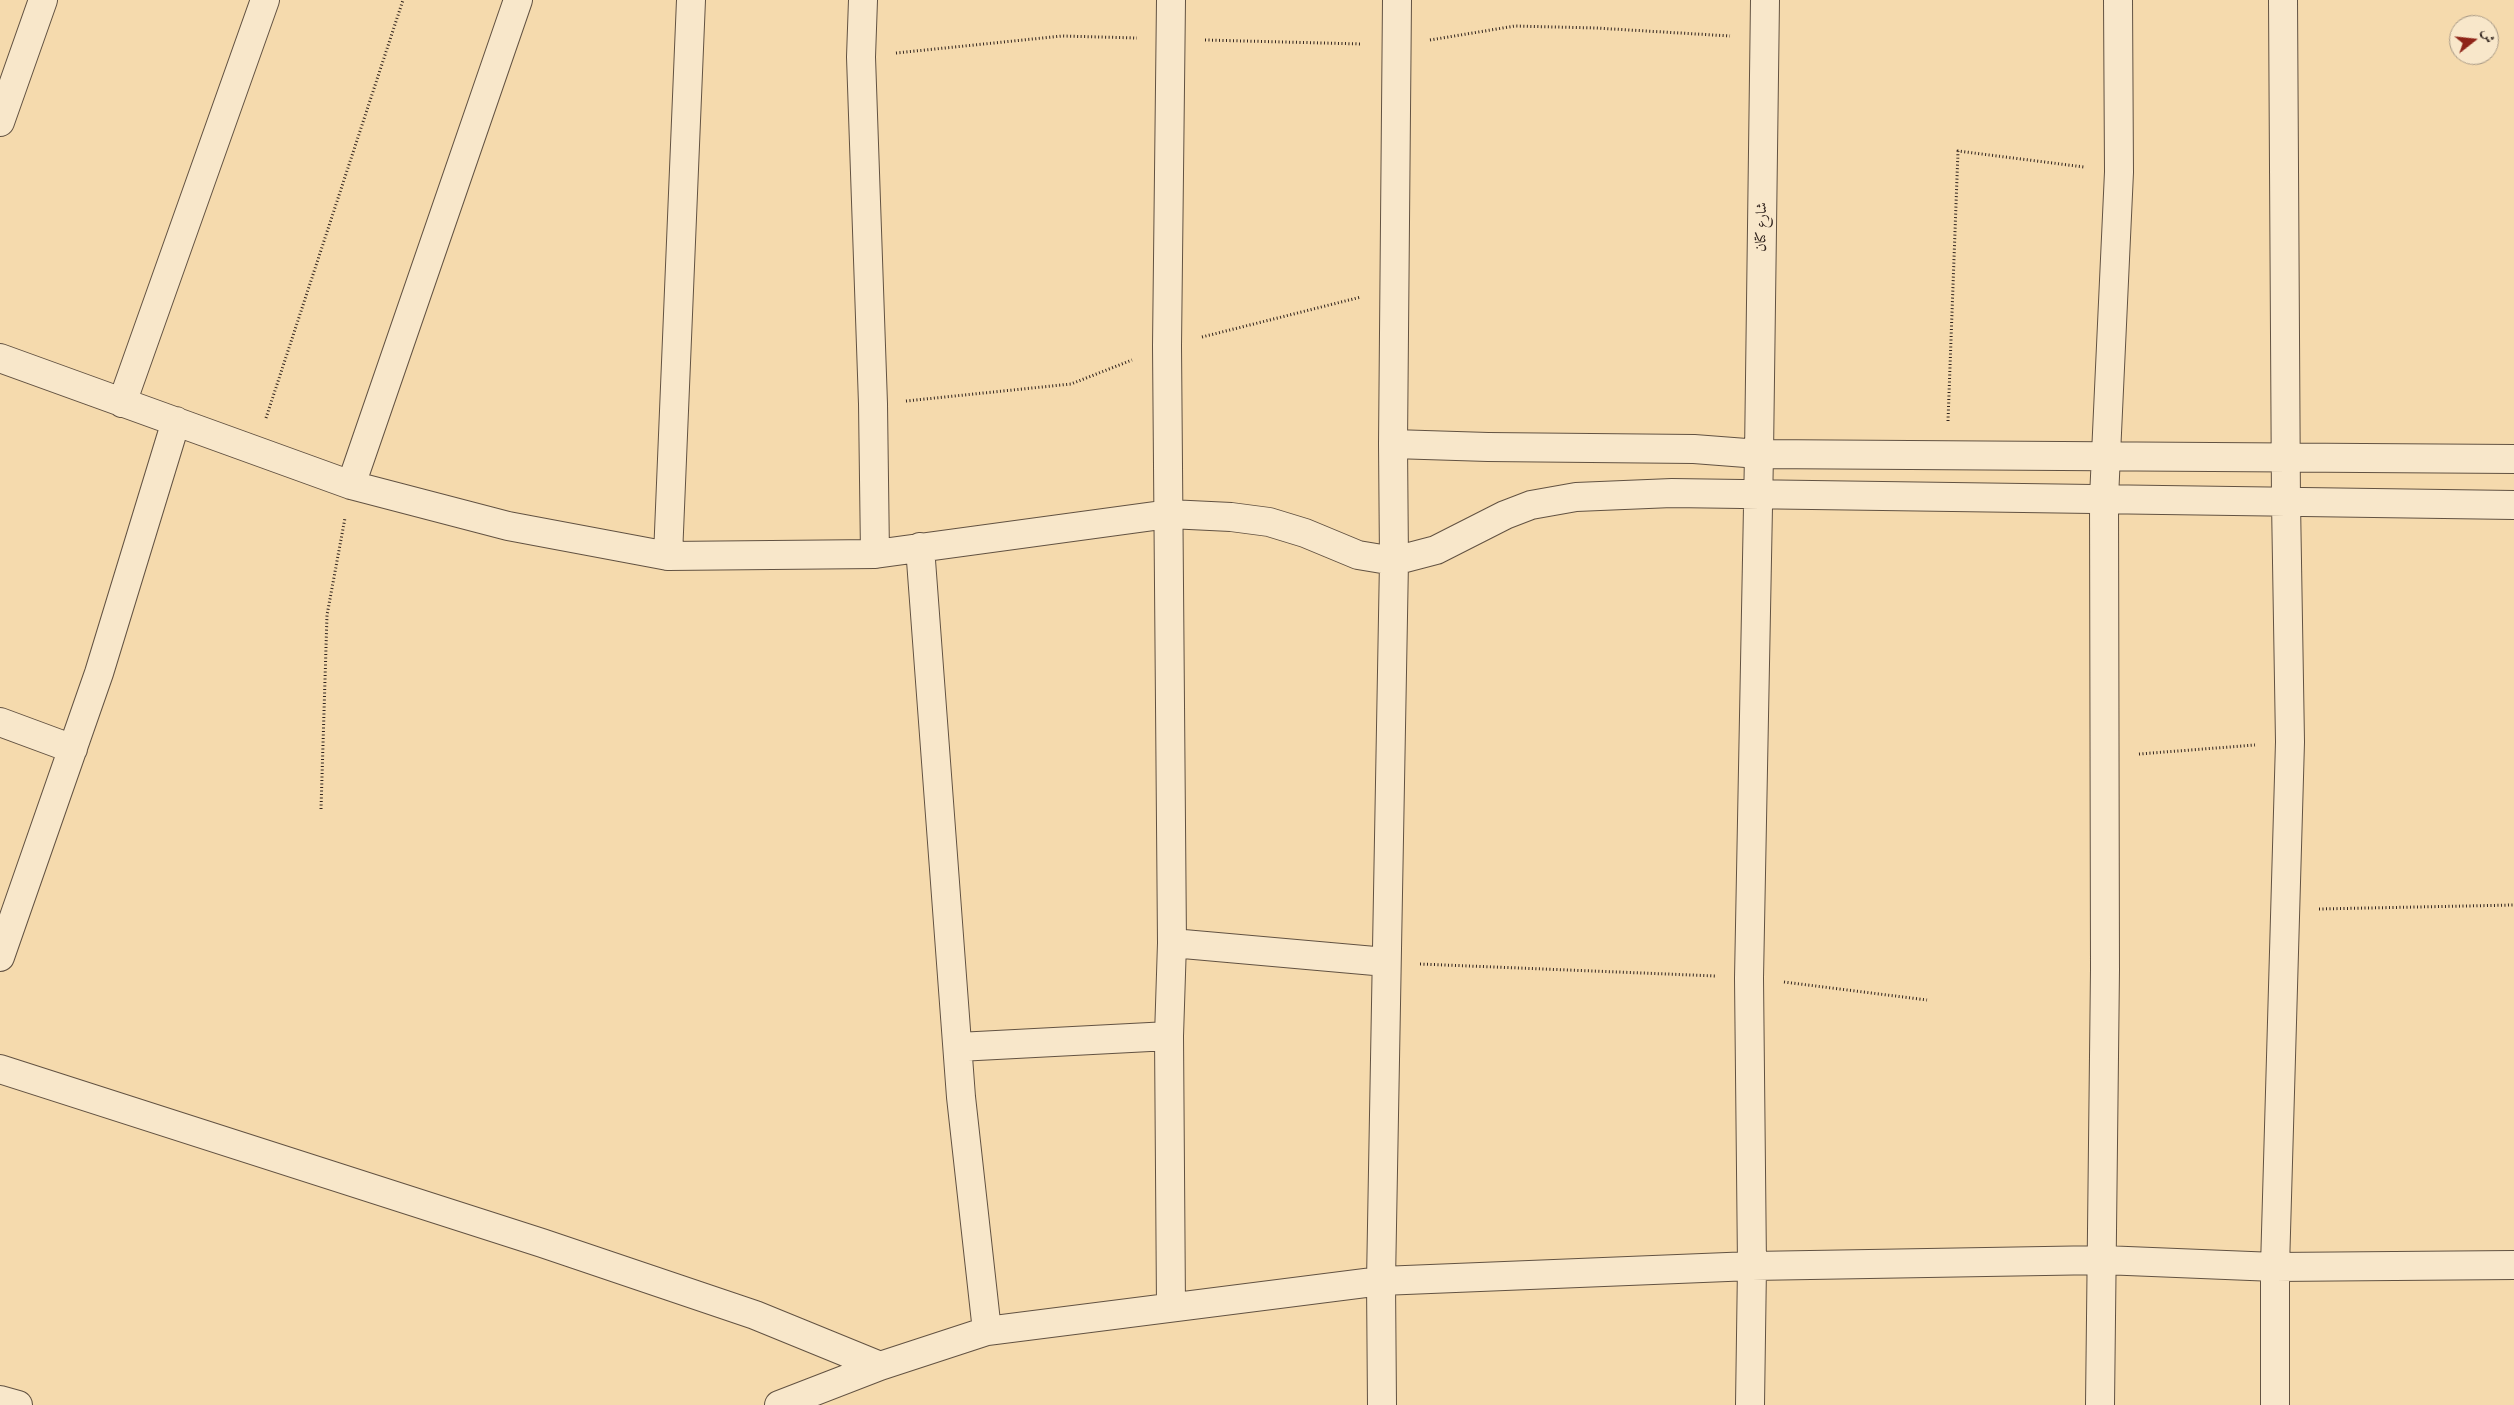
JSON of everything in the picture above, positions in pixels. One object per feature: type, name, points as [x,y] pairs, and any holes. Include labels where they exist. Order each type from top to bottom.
[{"type":"street","points":[[0,122],[43,0]]},
{"type":"street","points":[[122,402],[265,0]]},
{"type":"street","points":[[351,486],[518,0]]},
{"type":"street","points":[[668,556],[691,0]]},
{"type":"street","points":[[863,0],[861,57],[873,404],[875,554]]},
{"type":"street","points":[[1171,0],[1167,346],[1172,943],[1169,1036],[1171,1307]]},
{"type":"street","points":[[1382,1405],[1381,1281],[1394,562],[1393,444],[1397,0]]},
{"type":"street","name":"شارع كتان","points":[[1750,1405],[1752,1266],[1749,978],[1765,0]]},
{"type":"street","points":[[2100,1405],[2103,1260],[2104,498],[2119,172],[2118,0]]},
{"type":"street","points":[[2275,1405],[2275,1267],[2290,742],[2286,502],[2283,0]]},
{"type":"street","points":[[0,358],[255,449],[351,486],[508,526],[638,552],[668,556],[875,554],[1169,514],[1231,517],[1269,522],[1305,533],[1358,555],[1394,562],[1436,550],[1505,515],[1531,505],[1576,497],[1628,494],[2104,498],[2514,505]]},
{"type":"street","points":[[0,957],[99,674],[176,422]]},
{"type":"street","points":[[1393,444],[1694,449],[1759,454],[2514,459]]},
{"type":"street","points":[[920,547],[958,1047],[987,1331]]},
{"type":"street","points":[[0,722],[73,748]]},
{"type":"street","points":[[1172,943],[1386,962]]},
{"type":"street","points":[[958,1047],[1169,1036]]},
{"type":"street","points":[[0,1069],[560,1249],[755,1316],[880,1366]]},
{"type":"street","points":[[779,1405],[880,1366],[987,1331],[1381,1281],[1752,1266],[2103,1260],[2275,1267],[2514,1265]]},
{"type":"street","points":[[0,1400],[18,1405]]},
{"type":"path","points":[[255,449],[402,0]]},
{"type":"path","points":[[861,57],[1062,36],[1398,45],[1515,26],[1596,28],[1764,38]]},
{"type":"path","points":[[1947,455],[1958,151],[2119,172]]},
{"type":"path","points":[[321,809],[328,615],[351,486]]},
{"type":"path","points":[[2104,757],[2290,742]]},
{"type":"path","points":[[2286,910],[2514,905]]},
{"type":"path","points":[[1386,962],[1749,978],[1927,1000]]}]
